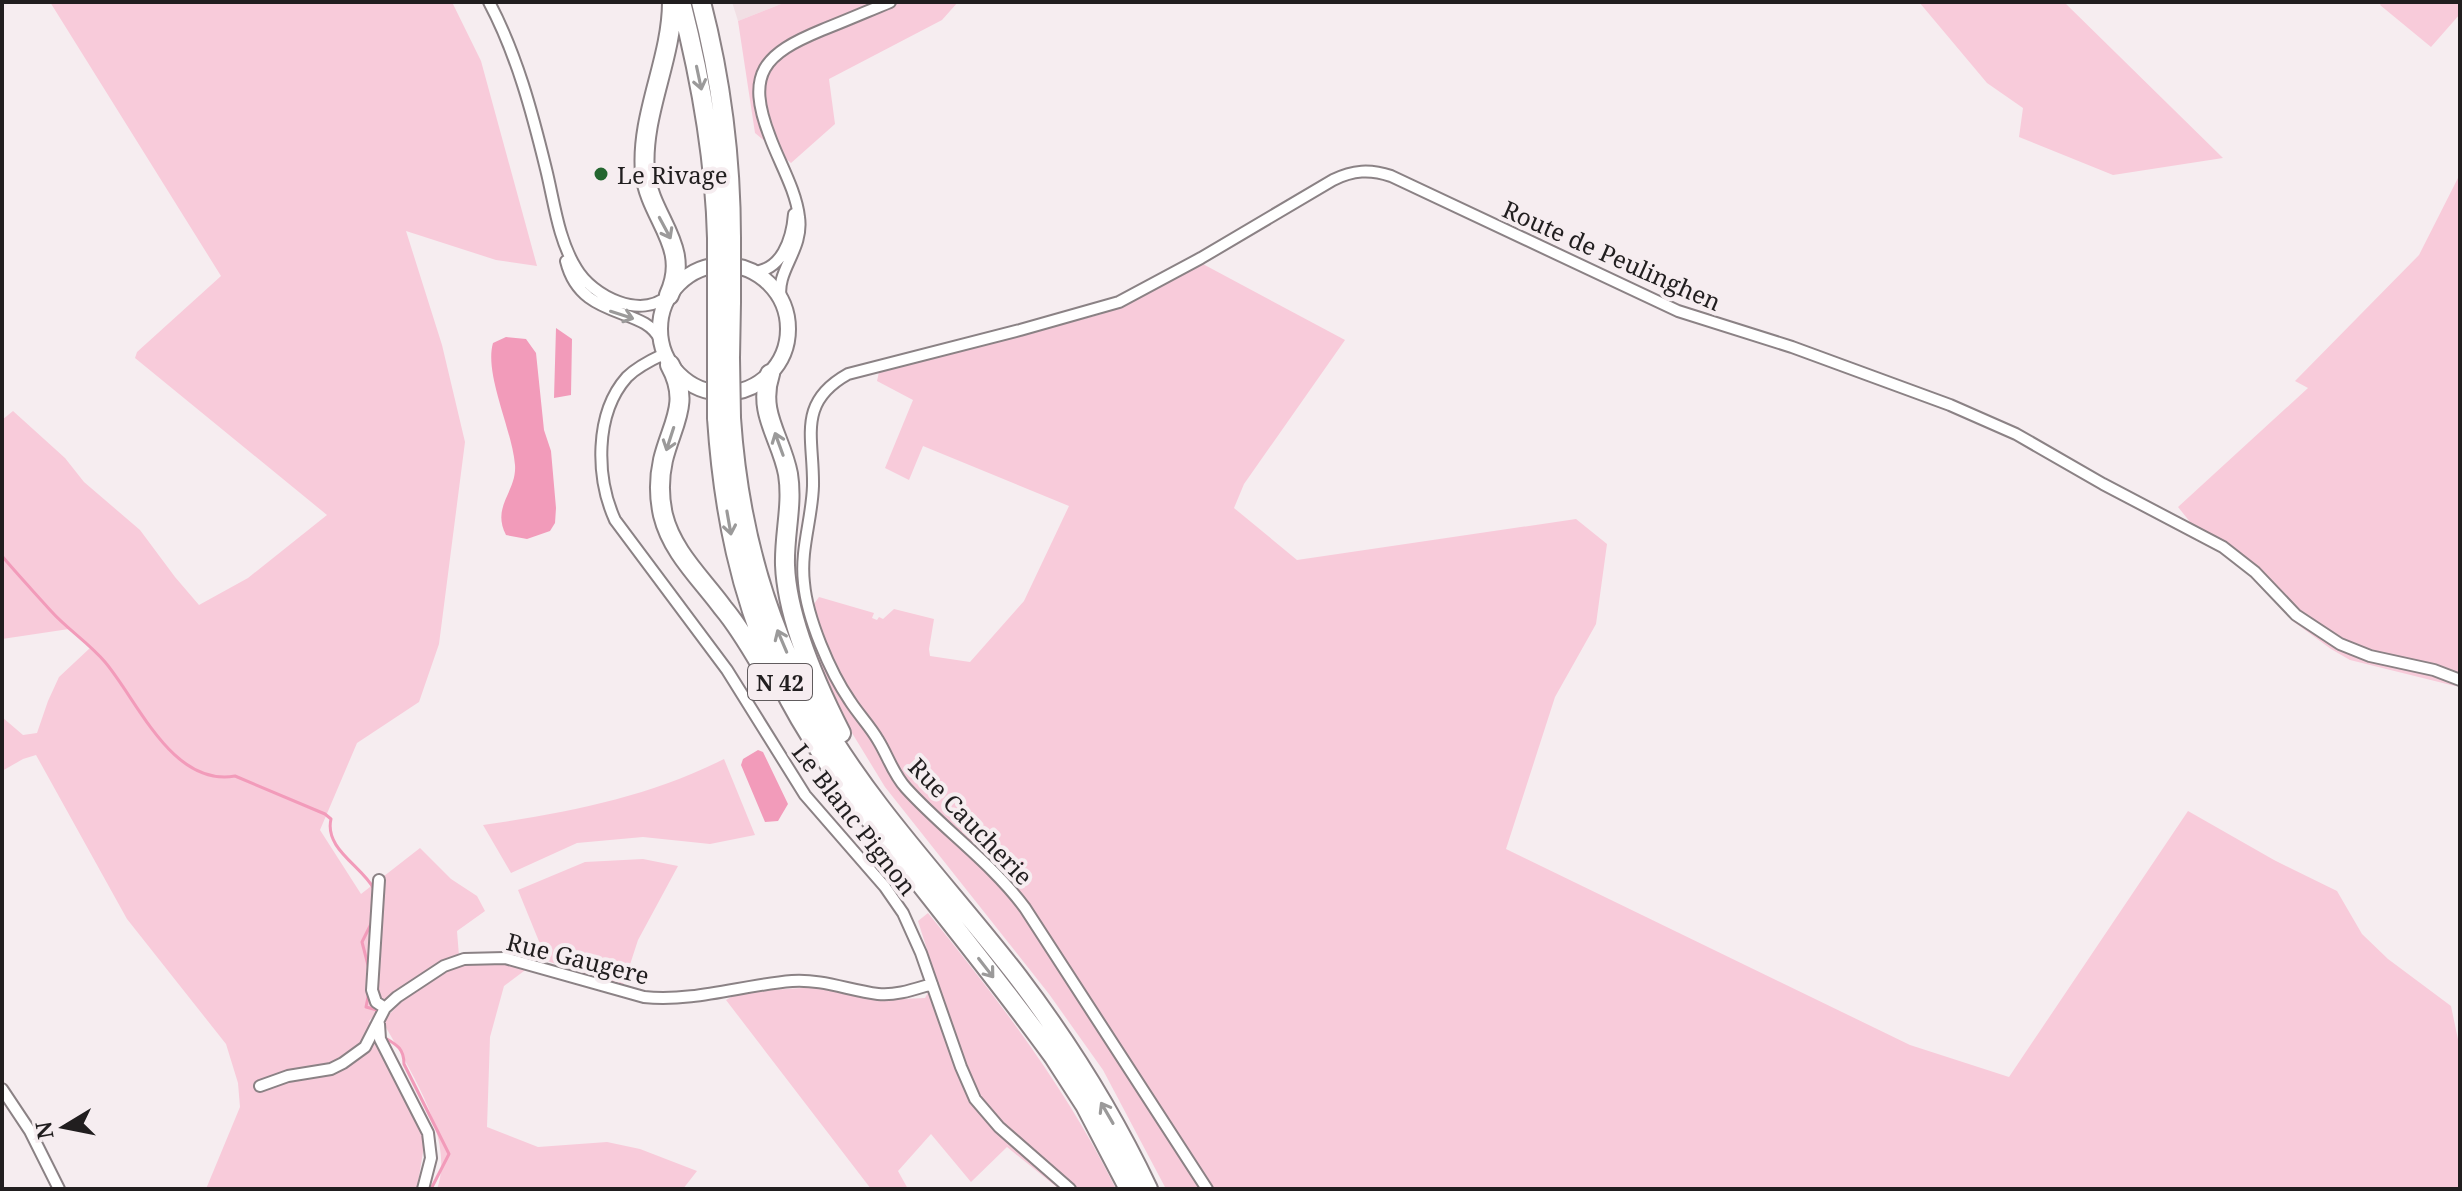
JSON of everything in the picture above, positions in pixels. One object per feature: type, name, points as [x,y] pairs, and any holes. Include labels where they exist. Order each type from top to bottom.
[{"type":"highway","points":[[669,295],[676,277],[676,255],[650,194],[645,162],[647,138],[669,35],[672,2]]},
{"type":"highway","name":"N 42","points":[[681,2],[707,122],[724,238]]},
{"type":"highway","name":"N 42","points":[[701,2],[725,132],[724,418],[748,542],[772,616],[801,684],[842,754],[1143,1187]]},
{"type":"highway","points":[[665,353],[679,384],[681,398],[660,480],[660,500],[670,536],[741,631],[796,731],[822,770],[862,821],[943,899]]},
{"type":"highway","points":[[770,374],[765,404],[789,482],[785,562],[796,622],[841,733],[943,899]]},
{"type":"street","points":[[489,2],[511,50],[528,100],[568,269],[584,293],[602,307],[653,329],[665,353],[695,387],[721,394],[748,389],[770,374],[782,358],[788,339],[781,281],[800,235],[799,216],[759,107],[758,89],[764,70],[776,53],[793,42],[890,2]]},
{"type":"street","name":"Route de Peulinghen","points":[[855,372],[1119,302],[1333,180],[1351,172],[1375,171],[1678,311],[1784,344],[1950,405],[2016,434],[2223,547],[2255,572],[2301,619],[2340,644],[2370,656],[2434,670],[2460,680]]},
{"type":"street","points":[[752,272],[770,268],[785,248],[793,223],[793,196]]},
{"type":"street","points":[[563,239],[579,273],[602,295],[622,302],[656,304],[688,276],[706,267],[733,266],[752,272],[769,283],[781,299]]},
{"type":"street","points":[[665,353],[660,320],[669,295]]},
{"type":"street","name":"Le Blanc Pignon","points":[[665,353],[635,370],[613,401],[600,455],[602,483],[609,507],[629,542],[738,687],[805,795],[895,900],[912,929],[975,1099],[999,1127],[1070,1189]]},
{"type":"street","name":"Rue Caucherie","points":[[855,372],[833,384],[818,400],[810,430],[813,488],[804,555],[804,582],[808,604],[831,665],[849,701],[877,738],[903,785],[993,870],[1025,908],[1207,1189]]},
{"type":"street","points":[[379,880],[372,990],[376,1002],[385,1008]]},
{"type":"street","name":"Rue Gaugere","points":[[260,1086],[288,1076],[331,1069],[343,1063],[365,1047],[385,1008],[444,966],[476,957],[505,958],[644,997],[659,998],[691,998],[791,981],[826,983],[878,994],[932,984]]},
{"type":"street","points":[[378,1022],[380,1039],[428,1133],[431,1158],[423,1189]]},
{"type":"street","points":[[2,1089],[30,1131],[59,1189]]},
{"type":"shaded area","points":[[50,2],[452,2],[481,61],[537,266],[496,260],[406,231],[442,345],[465,442],[439,644],[419,702],[357,743],[320,830],[361,894],[420,848],[451,879],[477,896],[485,911],[457,931],[459,956],[400,988],[369,1021],[422,1130],[424,1146],[417,1189],[206,1189],[240,1107],[238,1083],[226,1044],[127,919],[36,755],[2,771],[2,717],[23,735],[37,733],[59,677],[90,648],[69,629],[2,639],[2,420],[13,411],[65,458],[84,482],[140,530],[199,605],[248,578],[327,515],[135,358],[137,352],[221,276]]},
{"type":"shaded area","points":[[732,2],[786,2],[738,21]]},
{"type":"shaded area","points":[[786,2],[958,2],[942,20],[829,79],[835,124],[791,163],[755,133],[738,21]]},
{"type":"shaded area","points":[[1919,2],[2064,2],[2223,158],[2113,175],[2019,137],[2023,108],[1987,83]]},
{"type":"shaded area","points":[[2382,2],[2460,2],[2460,14],[2431,47],[2380,5]]},
{"type":"shaded area","points":[[2460,174],[2460,677],[2455,686],[2350,660],[2331,649],[2294,622],[2239,564],[2207,543],[2178,507],[2308,388],[2295,381],[2419,255]]},
{"type":"shaded area","points":[[1201,263],[1345,340],[1244,484],[1234,508],[1297,560],[1576,519],[1607,544],[1596,624],[1555,697],[1506,849],[1910,1045],[2009,1077],[2188,811],[2274,860],[2337,891],[2362,934],[2388,959],[2451,1006],[2460,1049],[2460,1189],[1166,1189],[1103,1070],[1049,994],[885,787],[838,710],[803,619],[819,597],[874,613],[872,618],[877,620],[879,617],[883,619],[894,609],[934,619],[930,656],[970,662],[1024,601],[1069,506],[923,446],[909,480],[885,468],[913,400],[877,381],[879,372],[1102,314]]},
{"type":"shaded area","points":[[556,328],[572,339],[571,395],[554,398]]},
{"type":"shaded area","points":[[506,337],[526,339],[536,353],[544,430],[551,451],[555,523],[550,531],[527,539],[506,535],[501,516],[515,475],[515,465],[495,386],[491,356],[493,343]]},
{"type":"shaded area","points":[[758,750],[763,752],[788,804],[778,821],[765,822],[741,765],[743,759]]},
{"type":"shaded area","points":[[724,759],[755,835],[710,844],[643,837],[577,843],[511,873],[483,825],[606,802],[666,784]]},
{"type":"shaded area","points":[[643,859],[678,866],[638,940],[623,986],[547,961],[518,890],[585,862]]},
{"type":"shaded area","points":[[928,913],[1030,1046],[1076,1116],[1116,1189],[1059,1189],[1007,1147],[971,1182],[931,1134],[898,1171],[908,1189],[871,1189],[726,1000],[740,992],[834,986],[878,1000],[925,998],[936,978],[918,921]]},
{"type":"shaded area","points":[[486,961],[528,968],[504,986],[490,1037],[487,1127],[538,1147],[607,1142],[640,1149],[697,1171],[683,1189],[437,1189],[441,1169],[435,1125],[416,1080],[383,1022],[428,981],[456,968]]},
{"type":"waterway","points":[[2,556],[57,618],[105,662],[159,738],[175,755],[193,768],[213,776],[235,776],[325,814],[331,819],[330,830],[338,848],[374,889]]},
{"type":"waterway","points":[[369,969],[362,942],[373,920]]},
{"type":"waterway","points":[[369,992],[366,1007],[377,1010],[376,1016]]},
{"type":"waterway","points":[[382,1036],[400,1050],[449,1154],[431,1189]]},
{"type":"place","name":"Le Rivage","points":[[601,174]]}]
